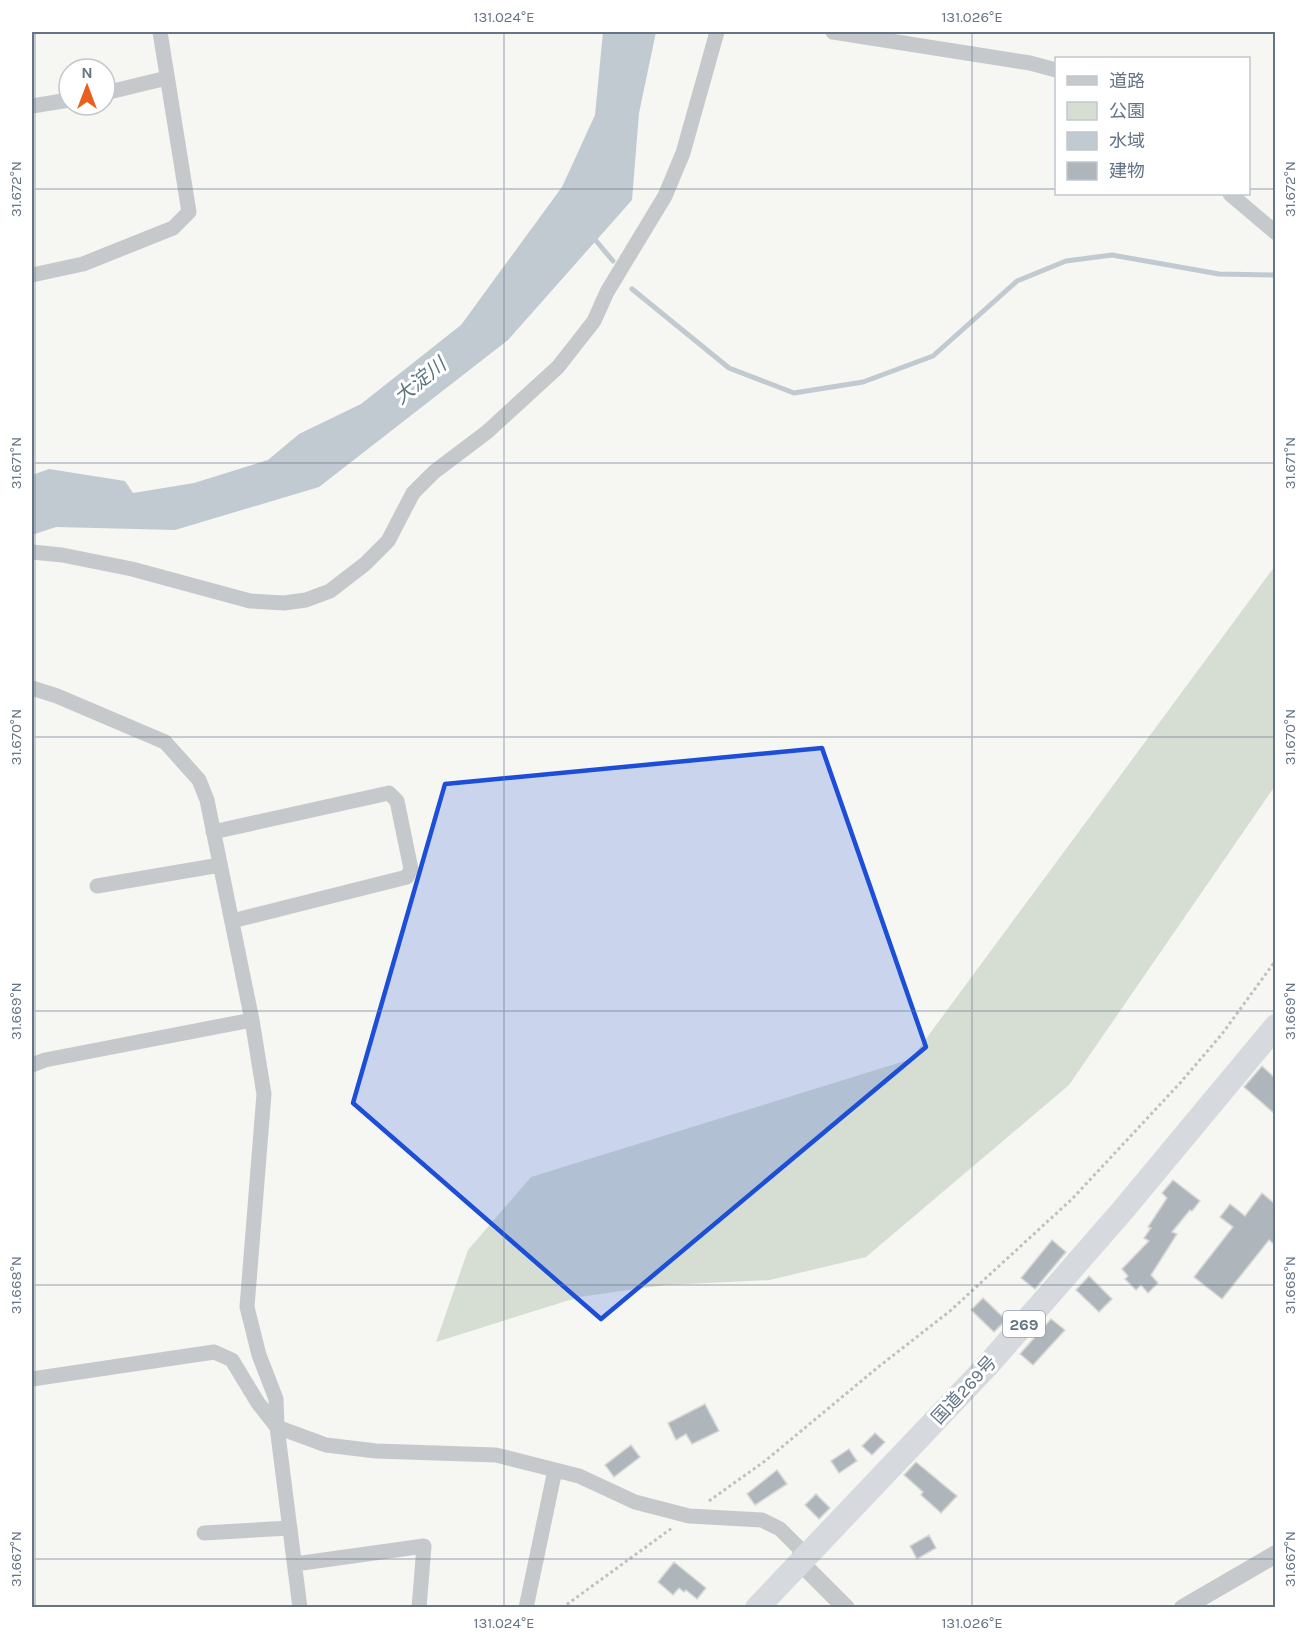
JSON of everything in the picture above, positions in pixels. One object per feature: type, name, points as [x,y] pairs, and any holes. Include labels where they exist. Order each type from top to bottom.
[{"type":"highway","name":"国道269号","points":[[758,1608],[987,1366],[1123,1210],[1275,1026]]},
{"type":"street","points":[[32,275],[83,264],[173,228],[189,212],[160,32]]},
{"type":"street","points":[[32,552],[62,555],[132,569],[250,600],[284,603],[306,600],[330,591],[365,564],[388,541],[413,493],[434,472],[487,432],[558,367],[594,321],[607,292],[665,196],[683,153],[717,32]]},
{"type":"street","points":[[832,32],[1030,63],[1055,70]]},
{"type":"street","points":[[117,90],[167,78]]},
{"type":"street","points":[[32,106],[57,102]]},
{"type":"street","points":[[1231,195],[1274,231]]},
{"type":"street","points":[[32,688],[57,696],[165,742],[199,780],[207,800],[252,1020],[264,1094],[247,1307],[259,1355],[276,1399],[277,1427],[300,1608]]},
{"type":"street","points":[[213,832],[389,793],[397,801],[411,869],[407,877],[232,921]]},
{"type":"street","points":[[97,886],[220,865]]},
{"type":"street","points":[[32,1065],[45,1060],[252,1020]]},
{"type":"street","points":[[32,1379],[214,1352],[232,1360],[258,1403],[277,1427],[326,1445],[376,1451],[496,1455],[579,1476],[635,1502],[689,1516],[762,1520],[780,1529],[799,1548],[801,1563],[846,1608]]},
{"type":"street","points":[[526,1608],[555,1470]]},
{"type":"street","points":[[204,1533],[290,1527]]},
{"type":"street","points":[[295,1564],[424,1546],[419,1608]]},
{"type":"street","points":[[1183,1608],[1275,1554]]},
{"type":"path","points":[[562,1608],[765,1461],[950,1311],[1072,1199],[1181,1082],[1222,1034],[1275,960]]},
{"type":"highlighted area","points":[[822,748],[926,1047],[601,1319],[353,1103],[445,784]]},
{"type":"green space","points":[[1275,566],[1275,786],[1069,1085],[866,1257],[770,1280],[665,1285],[579,1297],[436,1342],[468,1250],[531,1177],[911,1059]]},
{"type":"water","name":"大淀川","points":[[603,32],[656,32],[639,113],[632,200],[508,340],[319,487],[175,530],[56,527],[32,535],[32,475],[49,469],[125,481],[133,493],[194,483],[268,460],[299,434],[361,404],[461,325],[562,187],[595,115]]},
{"type":"building","points":[[1262,1066],[1275,1078],[1275,1114],[1244,1087]]},
{"type":"building","points":[[1173,1180],[1200,1201],[1172,1232],[1177,1234],[1151,1275],[1158,1283],[1148,1293],[1141,1285],[1136,1290],[1125,1279],[1128,1276],[1122,1269],[1149,1241],[1144,1238],[1151,1228],[1148,1227],[1167,1198],[1162,1193]]},
{"type":"building","points":[[1262,1193],[1275,1204],[1275,1245],[1269,1240],[1222,1299],[1194,1277],[1233,1227],[1220,1217],[1230,1204],[1245,1216]]},
{"type":"building","points":[[1052,1240],[1066,1252],[1035,1289],[1021,1278]]},
{"type":"building","points":[[1089,1276],[1112,1299],[1099,1312],[1076,1290]]},
{"type":"building","points":[[983,1298],[1006,1320],[994,1332],[971,1310]]},
{"type":"building","points":[[1051,1319],[1065,1330],[1033,1365],[1020,1354]]},
{"type":"building","points":[[705,1404],[719,1431],[692,1444],[686,1434],[676,1440],[668,1423]]},
{"type":"building","points":[[875,1433],[885,1442],[872,1455],[862,1446]]},
{"type":"building","points":[[631,1445],[640,1457],[614,1477],[605,1465]]},
{"type":"building","points":[[849,1449],[857,1461],[839,1473],[831,1461]]},
{"type":"building","points":[[916,1462],[957,1496],[941,1513],[904,1475]]},
{"type":"building","points":[[777,1470],[787,1484],[755,1505],[747,1494]]},
{"type":"building","points":[[816,1494],[830,1508],[819,1519],[805,1505]]},
{"type":"building","points":[[929,1535],[936,1548],[917,1559],[910,1546]]},
{"type":"building","points":[[674,1562],[706,1588],[697,1599],[686,1590],[684,1592],[679,1588],[673,1595],[658,1582]]},
{"type":"waterway","points":[[592,236],[613,261]]},
{"type":"waterway","points":[[632,289],[729,368],[794,393],[863,382],[933,356],[1017,281],[1066,261],[1112,255],[1219,274],[1276,275]]}]
